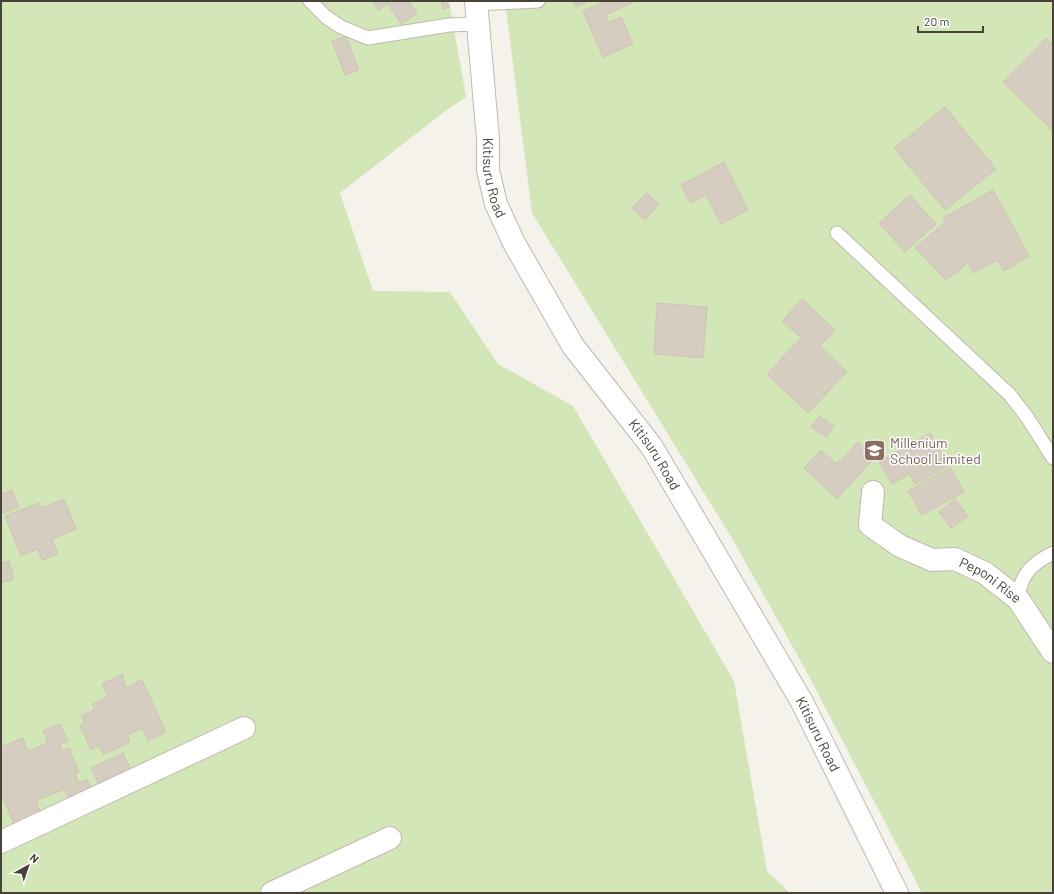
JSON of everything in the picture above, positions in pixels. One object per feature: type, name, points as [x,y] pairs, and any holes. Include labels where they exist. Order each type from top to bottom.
[{"type":"street","name":"Kitisuru Road","points":[[476,10],[488,139],[488,170],[496,204],[514,243],[573,346],[652,447],[798,695],[897,893]]},
{"type":"street","name":"Peponi Rise","points":[[873,492],[870,525],[900,546],[932,560],[955,559],[985,573],[1018,599],[1053,652]]},
{"type":"street","points":[[1,842],[244,728]]},
{"type":"street","points":[[272,893],[390,838]]},
{"type":"lane","points":[[310,1],[326,18],[341,27],[368,38],[449,25],[476,10],[538,1]]},
{"type":"lane","points":[[837,233],[1010,395],[1027,416],[1053,458]]},
{"type":"lane","points":[[1018,599],[1019,587],[1025,575],[1034,563],[1053,553]]},
{"type":"green space","points":[[1,1],[449,1],[466,97],[444,112],[340,193],[373,291],[450,292],[498,364],[573,406],[734,681],[767,871],[790,893],[1,893]]},
{"type":"green space","points":[[505,1],[1053,1],[1053,893],[922,893],[804,667],[733,540],[532,213]]},
{"type":"building","points":[[373,1],[409,1],[417,14],[401,24],[388,4],[378,10]]},
{"type":"building","points":[[441,1],[447,1],[449,7],[443,9]]},
{"type":"building","points":[[573,1],[589,1],[576,7]]},
{"type":"building","points":[[599,1],[636,1],[605,15],[608,22],[621,17],[633,44],[603,57],[583,11],[600,4]]},
{"type":"building","points":[[346,36],[359,70],[345,75],[332,41]]},
{"type":"building","points":[[1046,38],[1053,45],[1053,131],[1003,82]]},
{"type":"building","points":[[945,107],[996,169],[945,210],[894,148]]},
{"type":"building","points":[[724,162],[748,210],[721,224],[706,195],[690,203],[681,185]]},
{"type":"building","points":[[993,190],[1029,256],[1004,271],[998,260],[973,273],[968,263],[946,280],[915,248],[945,222],[943,218]]},
{"type":"building","points":[[646,193],[659,204],[645,220],[632,208]]},
{"type":"building","points":[[910,195],[936,224],[905,252],[879,223]]},
{"type":"building","points":[[802,299],[835,330],[820,346],[847,372],[808,413],[767,374],[801,338],[782,321]]},
{"type":"building","points":[[657,303],[707,307],[703,358],[654,354]]},
{"type":"building","points":[[819,416],[834,426],[827,437],[811,427]]},
{"type":"building","points":[[930,433],[949,465],[915,484],[909,474],[892,484],[879,462]]},
{"type":"building","points":[[858,442],[875,457],[837,499],[804,468],[821,450],[837,464]]},
{"type":"building","points":[[950,467],[964,492],[922,515],[908,491]]},
{"type":"building","points":[[12,490],[19,507],[1,514],[1,494]]},
{"type":"building","points":[[64,499],[76,529],[52,539],[58,554],[42,560],[38,549],[21,556],[5,516],[39,503],[41,508]]},
{"type":"building","points":[[955,499],[968,516],[951,528],[939,512]]},
{"type":"building","points":[[9,561],[14,579],[1,583],[1,563]]},
{"type":"building","points":[[123,674],[125,688],[142,680],[166,732],[148,741],[142,728],[127,735],[130,742],[103,755],[99,746],[91,750],[80,726],[85,723],[81,716],[94,710],[93,704],[108,696],[102,684]]},
{"type":"building","points":[[60,724],[68,741],[60,744],[62,751],[69,748],[79,772],[75,774],[79,783],[36,801],[41,813],[14,824],[1,793],[1,747],[23,738],[28,751],[48,743],[43,731]]},
{"type":"building","points":[[123,753],[131,770],[99,785],[91,768]]},
{"type":"building","points":[[86,779],[94,792],[72,805],[65,791]]},
{"type":"place","name":"Millenium School Limited","points":[[875,451]]}]
